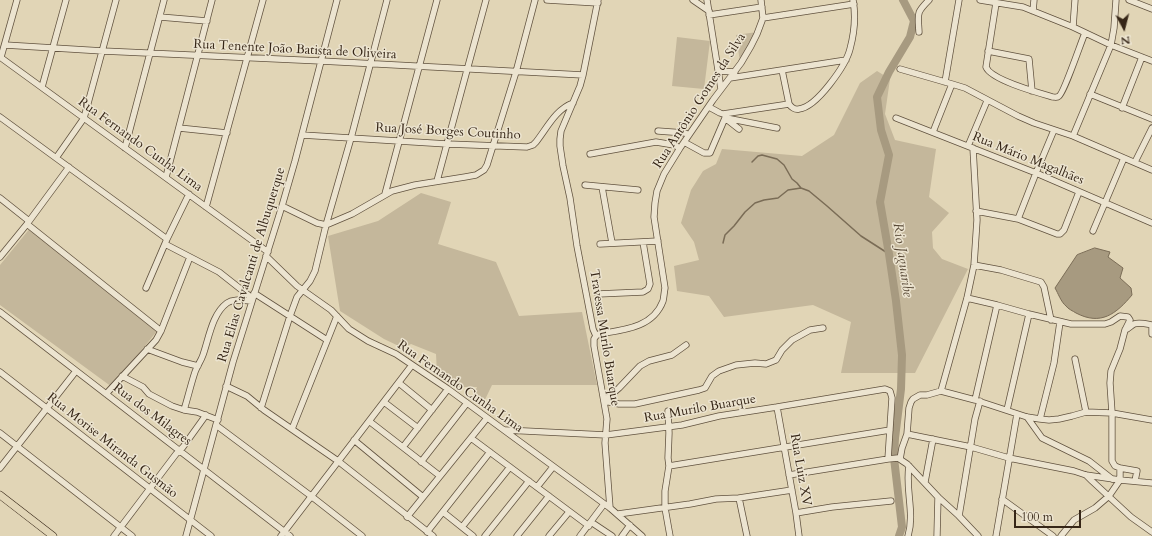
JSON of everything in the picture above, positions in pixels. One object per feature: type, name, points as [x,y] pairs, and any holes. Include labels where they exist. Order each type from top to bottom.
[{"type":"main road","points":[[0,495],[53,536]]},
{"type":"street","points":[[0,57],[5,45],[17,0]]},
{"type":"street","points":[[42,87],[66,0]]},
{"type":"street","points":[[56,158],[84,118],[116,0]]},
{"type":"street","points":[[125,148],[164,0]]},
{"type":"street","points":[[166,177],[212,0]]},
{"type":"street","points":[[206,207],[263,0]]},
{"type":"street","name":"Rua Elias Cavalcanti de Albuquerque","points":[[186,536],[226,386],[282,206],[337,0]]},
{"type":"street","points":[[262,408],[290,316],[298,297],[310,281],[315,271],[326,225],[388,0]]},
{"type":"street","points":[[384,194],[437,0]]},
{"type":"street","points":[[437,181],[486,0]]},
{"type":"street","points":[[282,206],[317,223],[326,225],[352,214],[392,190],[480,173],[487,165],[516,72],[535,0]]},
{"type":"street","points":[[547,0],[598,1]]},
{"type":"street","points":[[693,0],[709,13],[762,7]]},
{"type":"street","points":[[707,0],[722,89]]},
{"type":"street","name":"Rua Antônio Gomes da Silva","points":[[596,336],[599,334],[633,328],[646,323],[659,309],[663,300],[665,288],[654,217],[657,191],[664,174],[680,148],[735,72],[751,46],[763,18],[760,0]]},
{"type":"street","points":[[919,32],[918,13],[929,0]]},
{"type":"street","points":[[945,82],[959,0]]},
{"type":"street","points":[[980,0],[1023,7],[1152,61]]},
{"type":"street","points":[[1033,11],[1034,0]]},
{"type":"street","points":[[1073,27],[1075,0]]},
{"type":"street","points":[[1073,136],[1111,45],[1116,0]]},
{"type":"street","points":[[1129,0],[1152,9]]},
{"type":"street","name":"Travessa Murilo Buarque","points":[[598,1],[583,75],[562,132],[560,146],[577,246],[596,336],[594,339],[594,346],[607,419],[605,443],[610,508]]},
{"type":"street","points":[[724,116],[788,104],[796,109],[799,109],[810,104],[830,84],[846,60],[850,50],[854,21],[853,2],[763,18]]},
{"type":"street","points":[[996,3],[986,67],[988,70],[1010,83],[1057,98],[1064,86],[1085,33]]},
{"type":"street","points":[[160,17],[207,21]]},
{"type":"street","name":"Rua Tenente João Batista de Oliveira","points":[[5,45],[247,59],[321,61],[583,75]]},
{"type":"street","points":[[988,51],[1029,59],[1032,90]]},
{"type":"street","name":"Rua Fernando Cunha Lima","points":[[0,57],[166,177],[267,254],[302,290],[330,310],[357,335],[396,354],[448,389],[618,514],[642,536]]},
{"type":"street","points":[[1122,108],[1142,57]]},
{"type":"street","points":[[730,78],[846,60]]},
{"type":"street","points":[[782,70],[788,104]]},
{"type":"street","points":[[900,70],[965,88],[1018,116],[1073,136],[1152,170]]},
{"type":"street","points":[[718,71],[735,72]]},
{"type":"street","points":[[933,132],[952,84]]},
{"type":"street","points":[[1090,94],[1152,119]]},
{"type":"street","points":[[941,391],[967,298],[974,265],[976,211],[970,147],[988,101]]},
{"type":"street","name":"Rua José Borges Coutinho","points":[[302,135],[447,144],[527,147],[533,145],[559,111],[573,103]]},
{"type":"street","points":[[709,107],[724,116],[739,129]]},
{"type":"street","points":[[724,116],[777,128]]},
{"type":"street","points":[[684,142],[704,153],[710,153],[724,116]]},
{"type":"street","points":[[0,117],[70,167],[166,241],[190,257],[224,275],[253,297],[290,316],[327,340]]},
{"type":"street","name":"Rua Mário Magalhães","points":[[896,118],[1036,173],[1152,223]]},
{"type":"street","points":[[179,128],[227,133]]},
{"type":"street","points":[[1135,162],[1152,128]]},
{"type":"street","points":[[1018,219],[1054,130]]},
{"type":"street","points":[[658,131],[685,133],[689,135]]},
{"type":"street","points":[[590,154],[656,142],[674,145],[680,148]]},
{"type":"street","points":[[1093,231],[1104,202],[1124,158]]},
{"type":"street","points":[[0,255],[28,222],[70,167]]},
{"type":"street","points":[[585,185],[638,190]]},
{"type":"street","points":[[602,187],[612,243]]},
{"type":"street","points":[[976,211],[1018,219],[1060,234],[1064,230],[1079,192]]},
{"type":"street","points":[[146,288],[166,241],[189,194]]},
{"type":"street","points":[[0,198],[161,331]]},
{"type":"street","points":[[600,244],[658,240]]},
{"type":"street","points":[[598,294],[647,291],[650,284],[643,242]]},
{"type":"street","points":[[106,394],[156,340],[161,331],[190,257]]},
{"type":"street","points":[[974,265],[1001,270],[1041,282],[1044,287],[1051,320]]},
{"type":"street","points":[[184,410],[198,366],[203,357],[218,313],[228,302],[253,297]]},
{"type":"street","points":[[967,298],[1051,320],[1075,324],[1105,324],[1120,316],[1128,317],[1130,320],[1111,371],[1110,390],[1112,413],[1112,461],[1115,466],[1138,472],[1135,481]]},
{"type":"street","points":[[960,516],[977,400],[998,305]]},
{"type":"street","name":"Rua dos Milagres","points":[[0,312],[180,450],[282,534],[290,536]]},
{"type":"street","points":[[1007,410],[1029,314]]},
{"type":"street","points":[[292,429],[337,316]]},
{"type":"street","points":[[1040,419],[1054,363],[1060,322]]},
{"type":"street","points":[[1125,330],[1128,330],[1135,324],[1139,323],[1152,325],[1152,334]]},
{"type":"street","points":[[604,400],[619,404],[635,404],[699,390],[705,388],[709,379],[718,371],[736,365],[755,363],[766,364],[776,360],[782,350],[796,337],[810,330],[823,328]]},
{"type":"street","points":[[604,400],[619,388],[640,366],[649,361],[672,355],[686,345]]},
{"type":"street","points":[[147,349],[182,362],[198,366]]},
{"type":"street","points":[[1075,359],[1086,412]]},
{"type":"street","points":[[282,534],[412,365]]},
{"type":"street","points":[[0,468],[76,371]]},
{"type":"street","name":"Rua Morise Miranda Gusmão","points":[[0,372],[211,536]]},
{"type":"street","points":[[122,376],[143,387],[149,394],[172,406],[206,414],[362,536]]},
{"type":"street","points":[[399,382],[432,410]]},
{"type":"street","points":[[226,386],[248,396],[262,408],[338,461],[433,536]]},
{"type":"street","points":[[403,447],[448,389]]},
{"type":"street","name":"Rua Murilo Buarque","points":[[504,430],[606,435],[682,425],[718,416],[777,408],[885,389],[890,391],[892,398],[890,430]]},
{"type":"street","points":[[899,459],[907,434],[909,424],[909,408],[913,399],[920,395],[927,395],[941,391],[977,400],[1027,417],[1040,419],[1058,419],[1086,412],[1112,413],[1152,420]]},
{"type":"street","points":[[384,402],[418,428]]},
{"type":"street","points":[[421,462],[467,403]]},
{"type":"street","name":"Rua Luiz XV","points":[[777,408],[799,536]]},
{"type":"street","points":[[668,411],[669,466],[665,491],[665,508],[670,536]]},
{"type":"street","points":[[114,536],[206,414]]},
{"type":"street","points":[[996,536],[1017,414]]},
{"type":"street","points":[[1027,417],[1042,438],[1089,461],[1113,479]]},
{"type":"street","points":[[407,517],[487,418]]},
{"type":"street","points":[[370,421],[440,476]]},
{"type":"street","points":[[669,466],[890,430],[889,458]]},
{"type":"street","points":[[0,433],[132,536]]},
{"type":"street","points":[[907,434],[971,447],[1009,458],[1058,467],[1086,475],[1152,483]]},
{"type":"street","points":[[471,438],[569,512],[612,536]]},
{"type":"street","points":[[925,482],[933,439]]},
{"type":"street","points":[[354,440],[423,497]]},
{"type":"street","points":[[427,532],[490,452]]},
{"type":"street","points":[[789,475],[889,458],[899,459],[909,466],[938,497],[960,516],[978,536]]},
{"type":"street","points":[[908,536],[911,522],[908,478],[909,466]]},
{"type":"street","points":[[462,527],[510,467]]},
{"type":"street","points":[[537,487],[554,467]]},
{"type":"street","points":[[1061,536],[1074,520],[1095,508],[1109,496],[1120,480],[1120,468]]},
{"type":"street","points":[[1086,475],[1131,517],[1152,532]]},
{"type":"street","points":[[485,536],[529,481]]},
{"type":"street","points":[[618,514],[716,499],[739,498],[792,490]]},
{"type":"street","points":[[517,536],[549,496]]},
{"type":"street","points":[[937,536],[938,497]]},
{"type":"street","points":[[739,498],[747,536]]},
{"type":"street","points":[[1002,499],[1053,536]]},
{"type":"street","points":[[796,512],[832,507],[891,502]]},
{"type":"street","points":[[580,536],[604,504]]},
{"type":"street","points":[[443,512],[472,536]]},
{"type":"street","points":[[549,536],[569,512]]},
{"type":"street","points":[[622,536],[630,525]]},
{"type":"shaded area","points":[[757,32],[740,62],[736,35]]},
{"type":"shaded area","points":[[677,37],[710,41],[704,89],[672,86]]},
{"type":"shaded area","points":[[877,71],[890,79],[885,114],[895,140],[936,149],[929,197],[949,213],[932,232],[933,248],[942,259],[968,269],[915,373],[841,373],[851,322],[813,305],[724,317],[709,296],[677,291],[674,266],[699,260],[694,242],[681,223],[691,190],[703,171],[716,164],[722,149],[802,156],[834,135],[860,83]]},
{"type":"shaded area","points":[[421,193],[451,202],[438,244],[496,262],[519,316],[582,312],[597,385],[492,385],[482,406],[472,399],[477,387],[453,387],[437,374],[436,354],[411,344],[403,348],[384,339],[340,311],[328,236],[378,221]]},
{"type":"shaded area","points":[[31,227],[157,331],[112,387],[0,305],[0,265]]},
{"type":"shaded area","points":[[1095,248],[1110,252],[1108,257],[1123,268],[1120,278],[1131,288],[1132,295],[1120,308],[1107,316],[1100,318],[1085,317],[1068,308],[1055,288],[1077,255]]},
{"type":"waterway","name":"Rio Jaguaribe","points":[[899,536],[902,527],[894,458],[901,389],[902,355],[896,301],[880,202],[889,155],[881,130],[877,97],[889,72],[910,37],[914,21],[903,0]]},
{"type":"waterway","points":[[752,162],[758,156],[762,155],[777,159],[784,165],[792,179],[801,188]]},
{"type":"waterway","points":[[723,243],[725,235],[755,203],[778,198],[788,190],[801,188],[809,191],[861,236],[889,254]]}]
